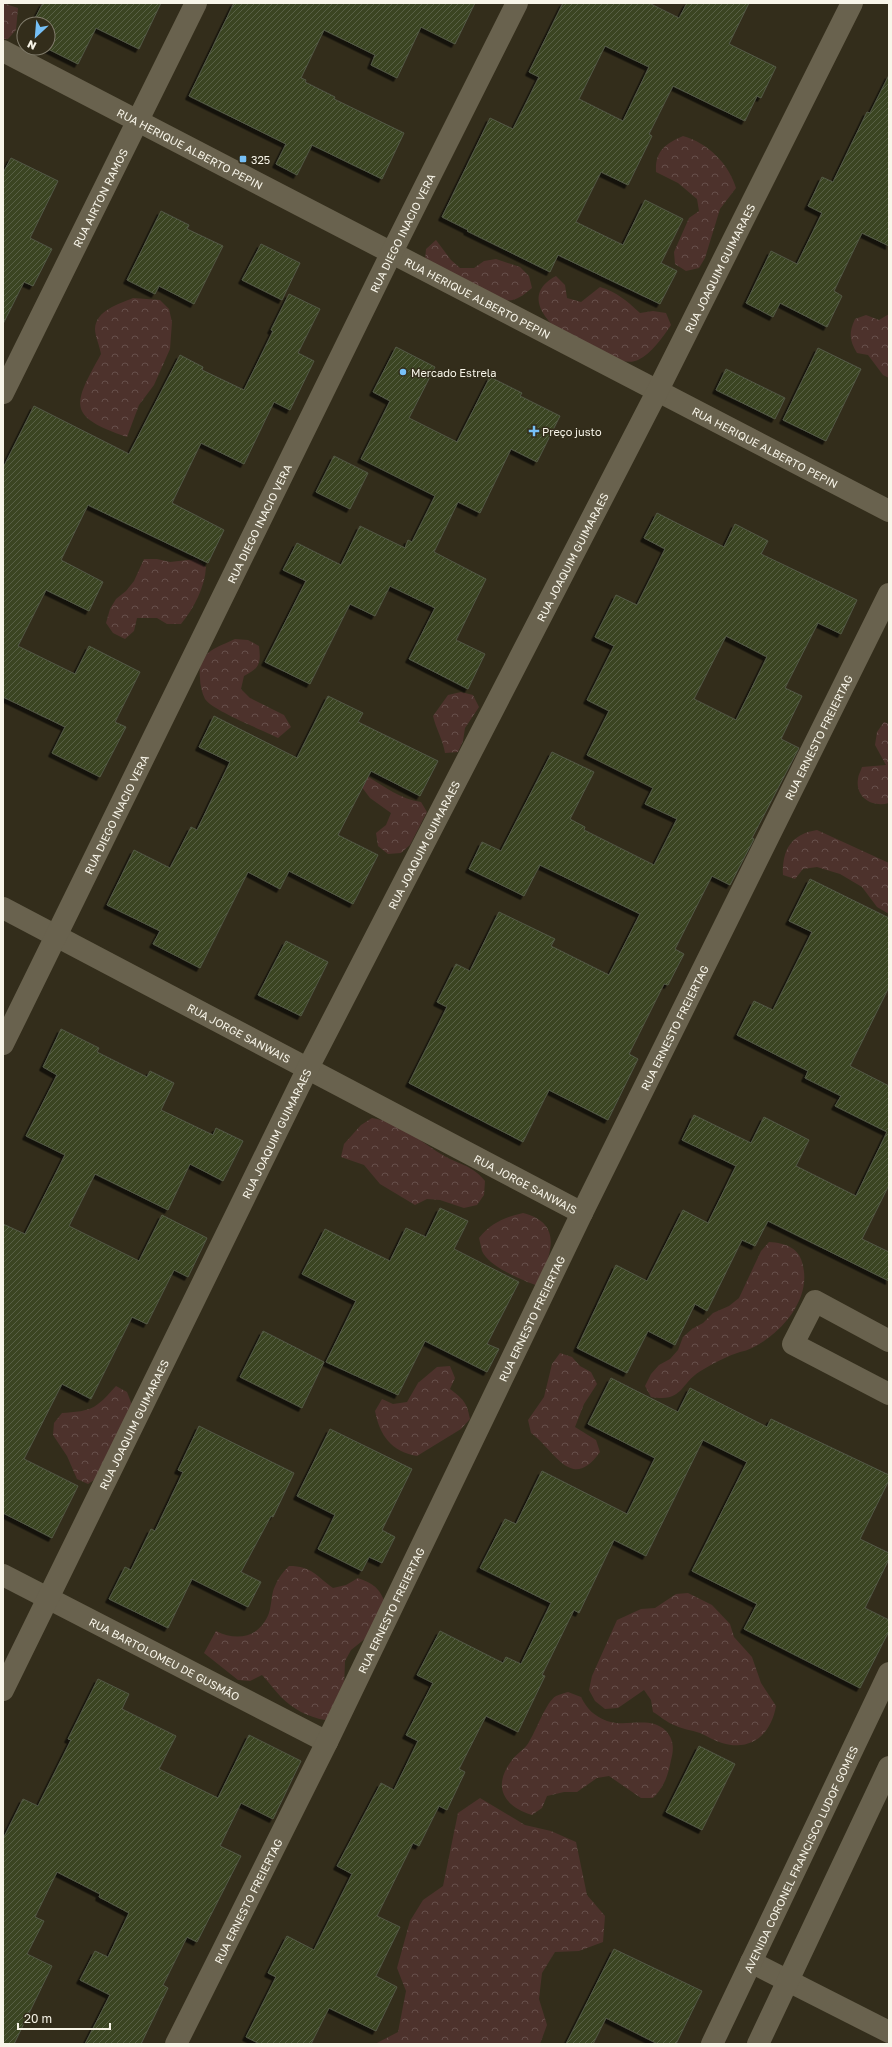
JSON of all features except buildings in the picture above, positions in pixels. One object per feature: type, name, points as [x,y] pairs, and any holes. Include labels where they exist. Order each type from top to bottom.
[{"type":"street","name":"RUA AIRTON RAMOS","points":[[3,393],[196,3]]},
{"type":"street","name":"RUA DIEGO INACIO VERA","points":[[3,1044],[391,254],[517,3]]},
{"type":"street","name":"RUA JOAQUIM GUIMARAES","points":[[3,1690],[308,1068],[658,390],[852,3]]},
{"type":"street","name":"RUA HERIQUE ALBERTO PEPIN","points":[[3,51],[138,120],[391,254],[658,390],[889,511]]},
{"type":"street","name":"RUA ERNESTO FREIERTAG","points":[[176,2044],[327,1742],[582,1213],[889,594]]},
{"type":"street","name":"RUA JORGE SANWAIS","points":[[3,908],[57,935],[582,1213]]},
{"type":"street","points":[[889,1341],[815,1301],[793,1344],[889,1394]]},
{"type":"street","name":"RUA BARTOLOMEU DE GUSMÃO","points":[[3,1575],[327,1742]]},
{"type":"street","name":"AVENIDA CORONEL FRANCISCO LUDOF GOMES","points":[[712,2044],[889,1673]]},
{"type":"street","points":[[758,2044],[889,1767]]},
{"type":"street","points":[[751,1962],[889,2032]]},
{"type":"green space","points":[[3,3],[18,8],[17,16],[16,16],[16,30],[8,39],[3,39]]},
{"type":"green space","points":[[683,136],[692,139],[709,149],[723,163],[733,179],[736,188],[720,209],[705,258],[699,268],[686,271],[675,264],[674,252],[689,218],[699,211],[697,199],[678,183],[656,172],[657,159],[662,149],[666,145]]},
{"type":"green space","points":[[436,240],[451,260],[460,268],[474,268],[484,261],[496,259],[520,267],[529,276],[532,288],[516,299],[508,301],[497,300],[425,261],[426,249]]},
{"type":"green space","points":[[556,276],[565,285],[567,298],[581,302],[600,287],[612,291],[622,297],[640,313],[653,311],[666,313],[671,325],[648,354],[638,360],[628,362],[622,361],[576,342],[564,335],[549,321],[540,306],[539,298],[541,290],[546,283]]},
{"type":"green space","points":[[133,298],[160,300],[169,309],[172,322],[170,349],[154,385],[139,405],[127,437],[93,422],[85,415],[81,407],[81,397],[101,354],[95,332],[96,322],[104,312],[115,305]]},
{"type":"green space","points":[[889,314],[889,378],[883,375],[868,355],[857,353],[852,344],[851,332],[855,319],[866,315],[879,320]]},
{"type":"green space","points":[[144,559],[157,559],[170,562],[196,559],[206,567],[204,582],[194,604],[181,624],[167,624],[157,618],[137,618],[134,631],[125,639],[113,633],[106,623],[110,609],[116,599],[126,591],[134,581]]},
{"type":"green space","points":[[235,639],[248,640],[259,646],[260,657],[258,664],[253,670],[244,676],[241,689],[250,698],[284,715],[291,727],[278,738],[218,709],[210,704],[204,697],[200,681],[200,669],[202,662],[209,652]]},
{"type":"green space","points":[[461,692],[473,695],[479,707],[465,728],[463,741],[458,752],[445,753],[433,716],[448,695]]},
{"type":"green space","points":[[884,722],[889,724],[889,803],[877,804],[871,803],[862,796],[858,786],[858,776],[862,767],[886,765],[875,745],[877,732]]},
{"type":"green space","points":[[367,776],[399,795],[421,802],[427,812],[410,845],[401,853],[388,854],[378,846],[376,833],[386,825],[391,813],[370,798],[361,786]]},
{"type":"green space","points":[[817,830],[889,863],[889,914],[877,907],[862,887],[840,874],[817,867],[803,869],[795,879],[783,875],[784,858],[790,845],[801,835]]},
{"type":"green space","points":[[372,1118],[382,1120],[400,1128],[447,1158],[469,1167],[480,1175],[485,1181],[484,1195],[477,1205],[464,1208],[440,1200],[427,1199],[415,1205],[380,1184],[364,1165],[341,1157],[344,1144],[361,1125]]},
{"type":"green space","points":[[523,1213],[536,1218],[545,1225],[550,1233],[551,1243],[549,1253],[538,1286],[499,1268],[491,1262],[482,1251],[479,1238],[488,1228],[499,1221],[510,1216]]},
{"type":"green space","points":[[769,1242],[786,1245],[791,1248],[799,1255],[803,1266],[804,1279],[798,1303],[783,1325],[763,1342],[750,1349],[726,1357],[708,1366],[696,1374],[676,1394],[670,1397],[662,1398],[651,1397],[645,1386],[651,1374],[659,1365],[670,1359],[678,1350],[683,1337],[692,1329],[703,1323],[713,1313],[729,1306],[739,1298],[761,1251]]},
{"type":"green space","points":[[560,1353],[572,1357],[580,1366],[591,1372],[597,1384],[584,1404],[575,1427],[596,1440],[600,1452],[590,1464],[580,1469],[572,1468],[564,1464],[556,1457],[531,1433],[528,1420],[544,1397],[552,1364]]},
{"type":"green space","points":[[450,1366],[455,1378],[450,1389],[464,1401],[470,1419],[461,1429],[417,1456],[400,1450],[388,1441],[377,1420],[375,1411],[382,1399],[393,1404],[407,1402],[418,1383],[437,1367]]},
{"type":"green space","points":[[116,1386],[127,1392],[132,1405],[102,1475],[88,1484],[77,1479],[67,1456],[53,1435],[54,1423],[62,1413],[81,1411],[94,1407]]},
{"type":"green space","points":[[289,1566],[297,1566],[313,1572],[333,1588],[346,1585],[358,1578],[374,1586],[384,1600],[371,1634],[351,1650],[345,1661],[344,1688],[336,1713],[325,1720],[307,1715],[291,1705],[278,1694],[262,1675],[250,1681],[238,1680],[204,1653],[216,1631],[232,1636],[240,1636],[254,1632],[260,1627],[269,1613],[276,1583]]},
{"type":"green space","points":[[688,1593],[712,1605],[730,1624],[734,1637],[752,1657],[761,1683],[776,1706],[770,1725],[765,1732],[751,1743],[733,1745],[722,1743],[700,1733],[671,1724],[653,1712],[651,1700],[644,1690],[618,1708],[605,1709],[595,1701],[589,1690],[592,1676],[617,1620],[641,1609],[655,1608],[676,1594]]},
{"type":"green space","points":[[568,1692],[581,1697],[591,1712],[607,1721],[614,1723],[653,1724],[660,1726],[669,1734],[673,1748],[669,1771],[660,1789],[653,1798],[641,1798],[609,1776],[597,1778],[577,1792],[564,1792],[547,1796],[542,1808],[532,1815],[514,1806],[508,1800],[504,1794],[502,1786],[506,1769],[528,1743],[552,1699],[558,1695]]},
{"type":"green space","points":[[480,1798],[525,1825],[551,1831],[576,1842],[587,1895],[605,1916],[603,1942],[579,1951],[555,1952],[542,1973],[539,1999],[547,2025],[540,2044],[375,2044],[398,2032],[406,1991],[397,1968],[410,1921],[423,1900],[443,1886],[458,1813]]},
{"type":"place","name":"325","points":[[243,159]]},
{"type":"place","name":"Mercado Estrela","points":[[403,372]]},
{"type":"place","name":"Preço justo","points":[[534,431]]}]
